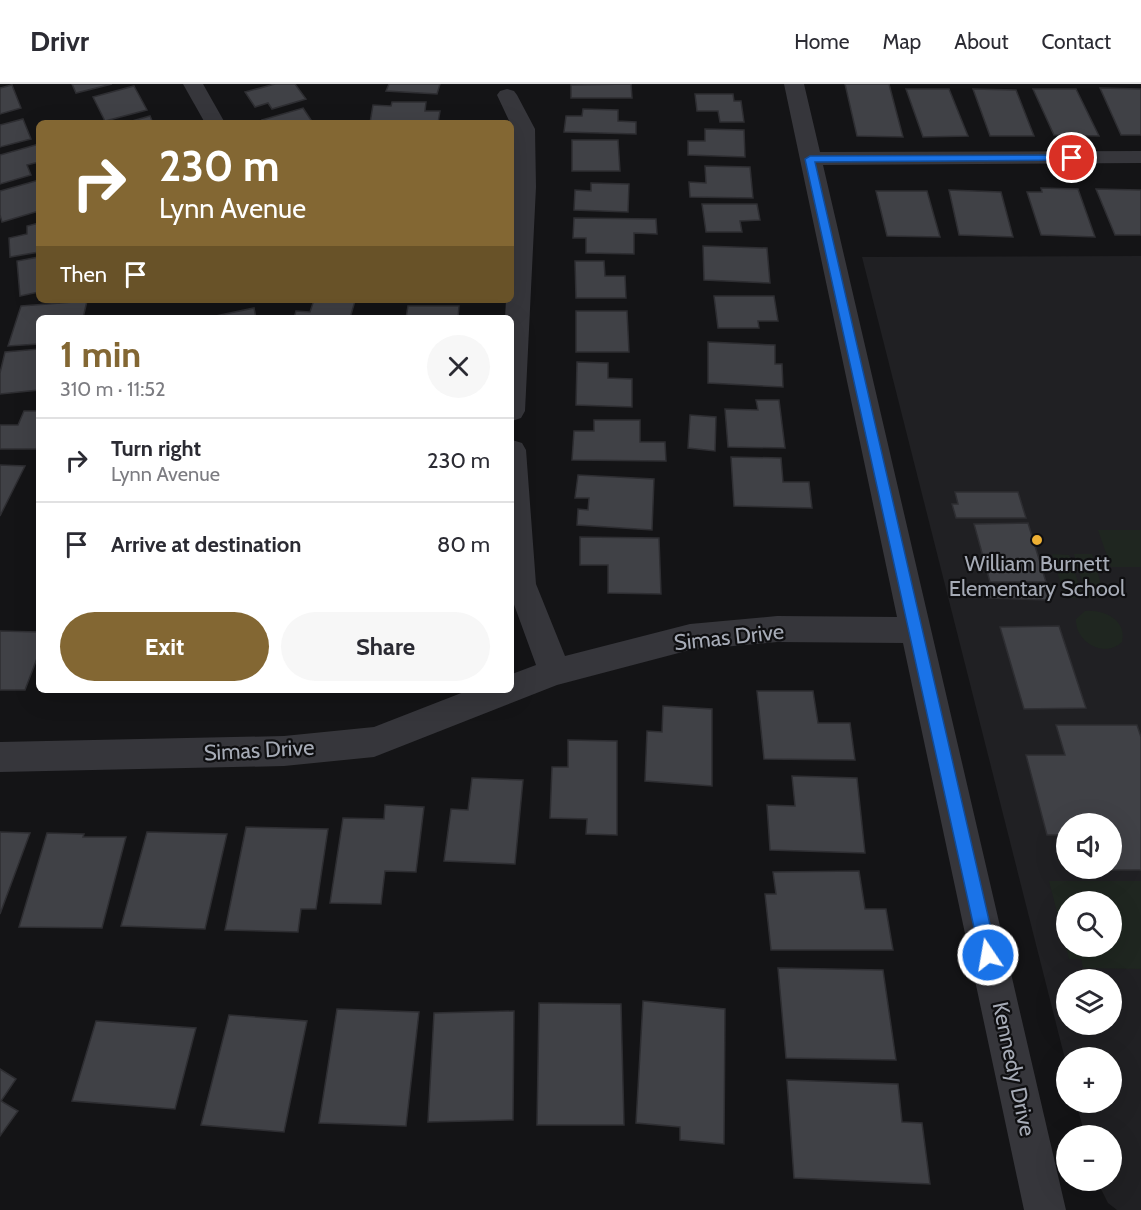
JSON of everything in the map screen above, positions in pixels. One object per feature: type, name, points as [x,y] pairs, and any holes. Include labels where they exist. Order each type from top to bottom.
[{"type":"street","points":[[194,84],[213,120]]},
{"type":"street","name":"Kennedy Drive","points":[[794,84],[1045,1210]]},
{"type":"street","points":[[507,95],[524,129],[518,187],[514,336]]},
{"type":"street","points":[[810,159],[1141,157]]},
{"type":"street","points":[[514,480],[521,584],[555,672]]},
{"type":"street","name":"Simas Drive","points":[[514,687],[555,672],[690,637],[777,629],[917,630]]},
{"type":"street","name":"Simas Drive","points":[[0,757],[284,751],[374,742],[499,693]]},
{"type":"shaded area","name":"William Burnett Elementary School","points":[[1141,256],[1141,1210],[1117,1210],[1108,1203],[1102,1191],[1122,1191],[1122,1125],[1082,1125],[1079,1113],[1122,1113],[1122,1047],[1062,1047],[1059,1035],[1122,1035],[1122,969],[1056,969],[1056,1023],[862,257]]},
{"type":"shaded area","points":[[1098,530],[1141,530],[1141,567],[1111,567]]},
{"type":"shaded area","points":[[1052,554],[1069,555],[1083,598],[1065,598]]},
{"type":"shaded area","points":[[1074,554],[1092,554],[1105,598],[1087,598]]},
{"type":"shaded area","points":[[1085,611],[1106,614],[1118,622],[1123,634],[1122,642],[1107,649],[1092,646],[1085,641],[1080,635],[1076,619]]},
{"type":"shaded area","points":[[1049,881],[1141,881],[1141,969],[1083,968],[1081,959],[1069,959],[1068,957],[1122,957],[1122,891],[1056,891],[1056,908]]},
{"type":"building","points":[[72,84],[112,84],[76,93]]},
{"type":"building","points":[[275,84],[295,84],[306,99],[272,109],[268,103],[255,107],[245,92]]},
{"type":"building","points":[[389,84],[440,84],[437,94],[386,91]]},
{"type":"building","points":[[631,84],[632,98],[571,98],[571,85]]},
{"type":"building","points":[[845,84],[889,84],[903,137],[857,136]]},
{"type":"building","points":[[12,85],[21,108],[0,114],[0,88]]},
{"type":"building","points":[[134,86],[147,110],[104,120],[93,97]]},
{"type":"building","points":[[1100,88],[1141,89],[1141,135],[1121,135]]},
{"type":"building","points":[[906,89],[949,89],[968,136],[923,137]]},
{"type":"building","points":[[973,89],[1016,90],[1034,136],[990,136]]},
{"type":"building","points":[[1033,89],[1076,89],[1099,136],[1054,135]]},
{"type":"building","points":[[695,94],[733,94],[734,101],[741,101],[744,122],[720,122],[718,111],[697,111]]},
{"type":"building","points":[[392,102],[426,102],[425,111],[440,111],[438,120],[370,120],[373,105],[391,106]]},
{"type":"building","points":[[303,108],[311,120],[262,120]]},
{"type":"building","points":[[583,109],[618,110],[618,121],[636,122],[636,134],[564,132],[566,116],[582,116]]},
{"type":"building","points":[[150,116],[152,120],[136,120]]},
{"type":"building","points":[[23,119],[31,139],[0,147],[0,125]]},
{"type":"building","points":[[705,129],[744,130],[745,157],[688,155],[688,141],[705,141]]},
{"type":"building","points":[[572,140],[618,140],[620,171],[572,171]]},
{"type":"building","points":[[36,145],[36,163],[27,165],[31,175],[0,184],[0,155]]},
{"type":"building","points":[[705,166],[750,167],[753,198],[690,197],[689,182],[706,183]]},
{"type":"building","points":[[36,181],[36,212],[2,222],[0,191]]},
{"type":"building","points":[[591,183],[629,184],[628,212],[574,210],[575,190],[591,191]]},
{"type":"building","points":[[1041,188],[1078,189],[1095,237],[1041,235],[1027,192],[1042,192]]},
{"type":"building","points":[[1096,189],[1141,190],[1141,235],[1115,235]]},
{"type":"building","points":[[949,190],[1001,192],[1013,237],[959,235]]},
{"type":"building","points":[[876,191],[927,191],[940,237],[887,236]]},
{"type":"building","points":[[702,204],[757,204],[760,220],[740,221],[742,232],[706,232]]},
{"type":"building","points":[[574,218],[656,219],[657,234],[634,233],[634,254],[586,253],[586,238],[573,238]]},
{"type":"building","points":[[36,224],[36,253],[10,257],[9,238],[27,234],[27,226]]},
{"type":"building","points":[[703,246],[767,248],[770,283],[704,280]]},
{"type":"building","points":[[36,258],[36,293],[20,296],[17,261]]},
{"type":"building","points":[[575,261],[604,261],[605,276],[625,276],[626,298],[576,298]]},
{"type":"building","points":[[714,296],[774,296],[778,321],[758,321],[759,328],[718,328]]},
{"type":"building","points":[[87,303],[84,315],[36,315],[36,344],[8,346],[21,306]]},
{"type":"building","points":[[313,303],[354,303],[351,315],[295,315],[296,311],[310,312]]},
{"type":"building","points":[[408,306],[459,306],[458,315],[406,315]]},
{"type":"building","points":[[254,308],[255,315],[220,315]]},
{"type":"building","points":[[576,311],[627,311],[629,352],[576,352]]},
{"type":"building","points":[[708,342],[775,345],[775,364],[782,364],[783,387],[708,383]]},
{"type":"building","points":[[36,349],[36,390],[0,394],[0,373],[5,352]]},
{"type":"building","points":[[577,362],[608,363],[608,378],[632,379],[632,407],[576,405]]},
{"type":"building","points":[[756,400],[779,400],[785,448],[728,447],[725,409],[758,410]]},
{"type":"building","points":[[24,411],[36,411],[36,449],[0,449],[0,425],[18,425]]},
{"type":"building","points":[[690,415],[716,417],[715,451],[688,448]]},
{"type":"building","points":[[594,420],[640,420],[640,442],[665,442],[666,461],[572,460],[574,431],[594,431]]},
{"type":"building","points":[[731,457],[781,458],[783,482],[809,482],[812,508],[734,506]]},
{"type":"building","points":[[0,465],[25,466],[0,516]]},
{"type":"building","points":[[578,475],[654,479],[652,530],[577,525],[578,509],[588,510],[589,498],[575,498]]},
{"type":"building","points":[[955,492],[1018,492],[1026,518],[956,518],[952,504],[958,504]]},
{"type":"building","points":[[1028,523],[1046,582],[990,582],[974,524]]},
{"type":"building","points":[[580,537],[659,538],[661,594],[608,593],[608,565],[580,565]]},
{"type":"building","points":[[986,588],[1045,589],[1049,600],[988,598]]},
{"type":"building","points":[[1059,626],[1086,708],[1024,709],[1000,627]]},
{"type":"building","points":[[0,631],[36,632],[36,661],[25,690],[0,690]]},
{"type":"building","points":[[757,691],[813,691],[818,723],[850,723],[855,760],[764,759]]},
{"type":"building","points":[[663,706],[712,709],[712,786],[645,781],[647,731],[662,732]]},
{"type":"building","points":[[1056,725],[1137,725],[1141,737],[1141,870],[1122,870],[1122,813],[1056,813],[1056,835],[1047,835],[1026,755],[1065,755]]},
{"type":"building","points":[[568,740],[617,741],[617,835],[586,834],[587,819],[550,818],[552,767],[568,767]]},
{"type":"building","points":[[792,776],[857,778],[865,853],[770,850],[767,805],[795,806]]},
{"type":"building","points":[[472,778],[523,780],[515,864],[444,861],[451,809],[468,810]]},
{"type":"building","points":[[385,805],[424,807],[416,872],[385,871],[381,904],[330,903],[343,818],[384,819]]},
{"type":"building","points":[[246,827],[328,829],[316,909],[301,909],[298,932],[225,930]]},
{"type":"building","points":[[0,832],[30,833],[0,914]]},
{"type":"building","points":[[147,832],[227,834],[205,929],[121,926]]},
{"type":"building","points":[[47,833],[84,834],[83,837],[126,837],[102,928],[19,927]]},
{"type":"building","points":[[859,871],[865,909],[886,909],[893,950],[771,950],[765,894],[776,894],[773,872]]},
{"type":"building","points":[[778,968],[883,970],[896,1060],[786,1058]]},
{"type":"building","points":[[643,1001],[725,1009],[724,1144],[680,1140],[680,1127],[636,1123]]},
{"type":"building","points":[[539,1003],[621,1004],[624,1125],[537,1125]]},
{"type":"building","points":[[337,1009],[419,1012],[406,1126],[319,1123]]},
{"type":"building","points":[[514,1011],[513,1120],[428,1122],[434,1013]]},
{"type":"building","points":[[229,1015],[307,1021],[284,1132],[201,1125]]},
{"type":"building","points":[[96,1021],[196,1028],[175,1109],[72,1101]]},
{"type":"building","points":[[0,1069],[16,1079],[1,1101],[18,1111],[0,1136]]},
{"type":"building","points":[[787,1080],[898,1084],[902,1122],[922,1123],[930,1184],[794,1178]]},
{"type":"place","name":"William Burnett Elementary School","points":[[1037,540]]},
{"type":"route","points":[[988,955],[810,159],[1072,158]]}]
